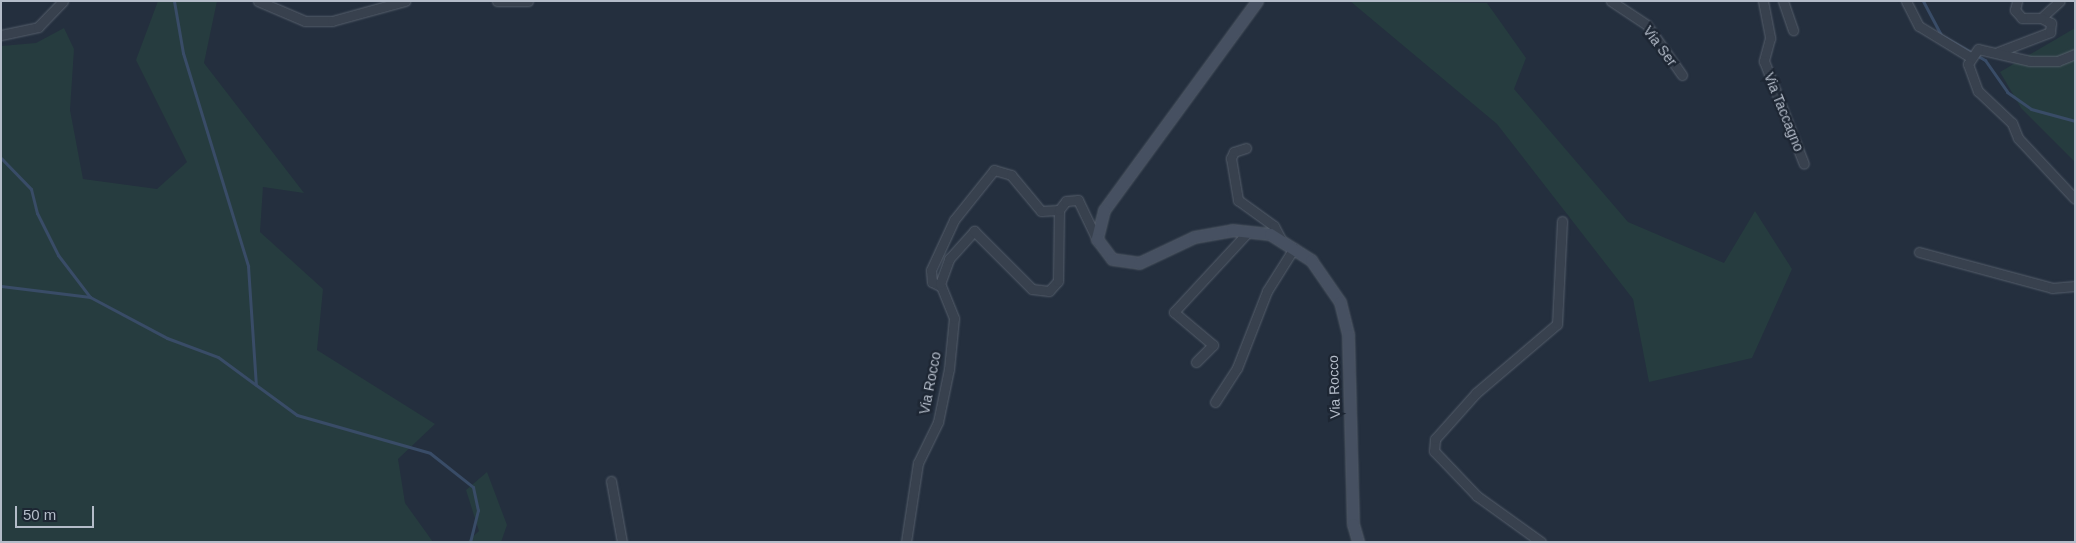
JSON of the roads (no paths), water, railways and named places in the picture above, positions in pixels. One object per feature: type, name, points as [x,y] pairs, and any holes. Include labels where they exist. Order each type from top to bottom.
[{"type":"street","points":[[1,35],[14,36],[38,27],[63,1]]},
{"type":"street","points":[[258,1],[305,21],[332,21],[405,1]]},
{"type":"street","points":[[497,1],[528,1]]},
{"type":"street","points":[[1103,251],[1098,239],[1104,210],[1257,1]]},
{"type":"street","name":"Via Ser","points":[[1611,1],[1647,25],[1682,75]]},
{"type":"street","name":"Via Taccagno","points":[[1763,1],[1770,38],[1764,61],[1804,164]]},
{"type":"street","points":[[1783,1],[1793,30]]},
{"type":"street","points":[[1906,1],[1919,26],[1972,54],[1998,52],[2050,32],[2051,23],[2041,18],[2022,18],[2015,10],[2017,1]]},
{"type":"street","points":[[2041,18],[2060,1]]},
{"type":"street","points":[[1998,52],[2030,61],[2058,61],[2075,54]]},
{"type":"street","points":[[1972,54],[1969,71],[1978,91],[2012,123],[2018,138],[2075,199]]},
{"type":"street","name":"Via Rocco","points":[[1246,148],[1234,152],[1231,158],[1234,188],[1238,200],[1274,226],[1282,239],[1322,273],[1340,302],[1348,335],[1353,524],[1358,542]]},
{"type":"street","name":"Via Rocco","points":[[906,542],[918,463],[938,422],[949,370],[954,318],[940,286],[932,282],[931,270],[954,220],[994,170],[1011,175],[1041,211],[1059,210]]},
{"type":"street","points":[[940,286],[949,259],[974,231],[1032,288],[1049,291],[1058,281],[1059,210],[1066,201],[1078,200],[1103,251]]},
{"type":"street","points":[[1541,542],[1477,496],[1434,451],[1436,439],[1476,393],[1557,324],[1562,221]]},
{"type":"street","name":"Via Rocco","points":[[1103,251],[1125,264],[1139,263],[1213,231],[1249,231],[1282,239]]},
{"type":"street","points":[[1196,362],[1213,345],[1174,312],[1249,231]]},
{"type":"street","points":[[1215,402],[1237,368],[1267,291],[1294,248]]},
{"type":"street","points":[[1919,252],[2052,288],[2075,286]]},
{"type":"street","points":[[611,481],[622,542]]},
{"type":"waterway","points":[[174,1],[183,53],[248,266],[256,385]]},
{"type":"waterway","points":[[1923,1],[1941,35],[1985,60],[2007,92],[2031,109],[2075,121]]},
{"type":"waterway","points":[[1,158],[31,189],[37,213],[58,255],[90,297]]},
{"type":"waterway","points":[[1,286],[90,297],[167,338],[218,357],[297,415],[430,453],[473,487],[478,510],[470,542]]}]
